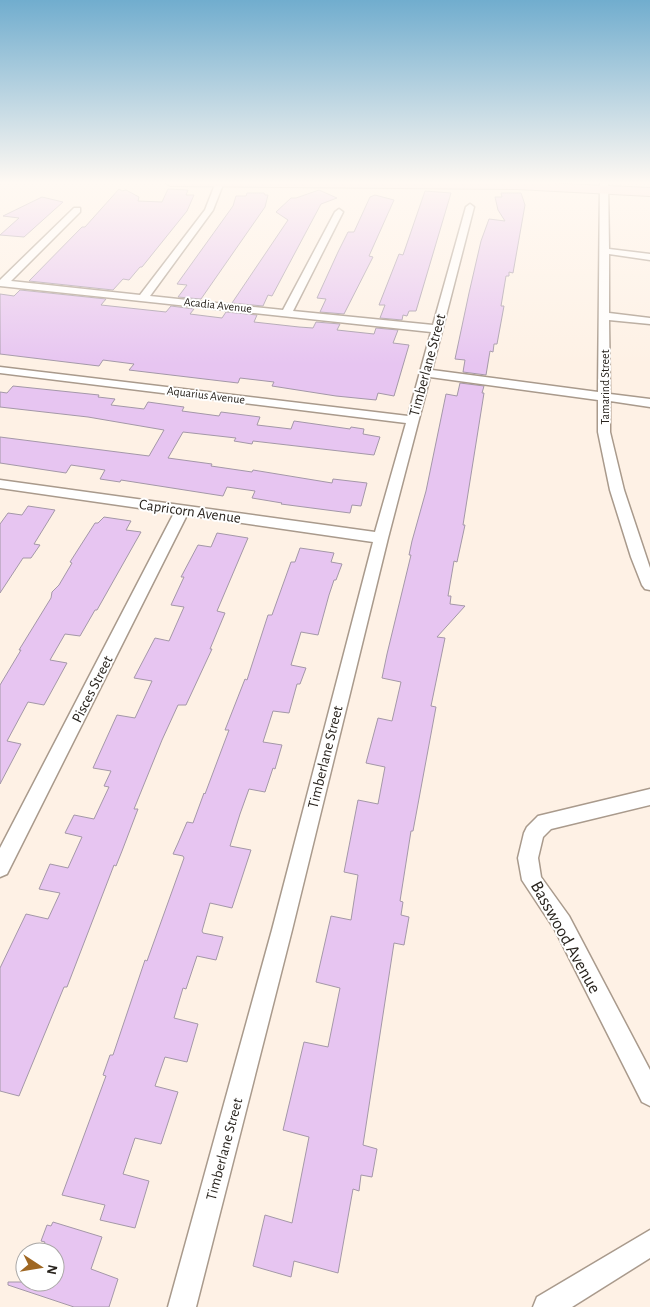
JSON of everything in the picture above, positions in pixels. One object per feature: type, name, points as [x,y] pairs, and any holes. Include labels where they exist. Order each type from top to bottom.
[{"type":"street","points":[[2,283],[43,243]]},
{"type":"street","points":[[143,298],[184,243]]},
{"type":"street","points":[[287,313],[323,243]]},
{"type":"street","name":"Timberlane Street","points":[[182,1307],[282,930],[380,538],[460,243]]},
{"type":"street","name":"Tamarind Street","points":[[604,243],[606,396],[604,432],[610,465],[638,557],[650,585]]},
{"type":"street","points":[[604,251],[650,257]]},
{"type":"street","name":"Acadia Avenue","points":[[2,283],[437,329]]},
{"type":"street","points":[[604,316],[650,322]]},
{"type":"street","name":"Aquarius Avenue","points":[[0,370],[413,420]]},
{"type":"street","points":[[426,373],[606,396],[650,404]]},
{"type":"street","name":"Capricorn Avenue","points":[[0,484],[380,538]]},
{"type":"street","name":"Pisces Street","points":[[0,868],[184,510]]},
{"type":"street","name":"Basswood Avenue","points":[[650,797],[545,822],[534,833],[528,858],[532,880],[562,923],[650,1094]]},
{"type":"street","points":[[546,1307],[650,1243]]},
{"type":"building","points":[[66,243],[161,243],[129,280],[123,279],[113,290],[29,281]]},
{"type":"building","points":[[206,243],[240,243],[201,299],[178,297],[187,285],[177,284]]},
{"type":"building","points":[[272,243],[300,243],[272,296],[268,295],[263,306],[232,303]]},
{"type":"building","points":[[343,243],[375,243],[369,256],[373,257],[344,314],[320,312],[326,299],[317,298]]},
{"type":"building","points":[[407,243],[436,243],[416,311],[409,311],[407,316],[403,315],[402,320],[380,318],[385,305],[379,305],[399,254],[403,255]]},
{"type":"building","points":[[481,243],[518,243],[513,273],[509,272],[509,276],[506,276],[501,306],[504,306],[497,344],[494,344],[493,352],[490,351],[486,375],[463,372],[465,360],[455,359]]},
{"type":"building","points":[[20,290],[106,299],[101,305],[166,312],[171,306],[194,309],[190,314],[222,318],[226,312],[257,315],[254,322],[299,327],[313,328],[316,322],[340,324],[337,330],[374,334],[376,328],[398,330],[393,343],[409,345],[394,396],[378,393],[376,400],[272,386],[274,382],[240,378],[238,383],[129,370],[134,364],[103,360],[99,366],[0,354],[0,294],[14,296]]},
{"type":"building","points":[[460,383],[484,386],[463,525],[465,525],[457,562],[454,561],[448,596],[451,596],[450,604],[465,606],[437,637],[445,638],[431,706],[436,707],[413,831],[411,831],[400,901],[403,902],[401,915],[409,917],[404,945],[394,943],[363,1145],[377,1149],[372,1177],[361,1175],[359,1191],[353,1189],[338,1273],[294,1261],[291,1277],[253,1266],[265,1215],[292,1223],[309,1137],[283,1130],[304,1042],[328,1047],[340,988],[316,982],[331,916],[351,920],[358,875],[344,872],[358,800],[378,804],[385,767],[366,763],[378,718],[392,721],[401,682],[382,678],[411,555],[409,555],[412,541],[426,491],[446,394],[457,396]]},
{"type":"building","points":[[13,386],[99,395],[98,397],[115,399],[111,405],[144,409],[148,402],[184,407],[182,411],[219,416],[221,412],[260,417],[257,425],[291,429],[294,421],[350,429],[351,427],[364,429],[363,434],[380,437],[374,455],[253,441],[252,444],[234,441],[236,438],[183,432],[168,458],[332,483],[333,479],[367,483],[361,506],[352,505],[350,513],[281,504],[252,498],[255,491],[227,487],[223,496],[121,480],[120,482],[100,479],[105,470],[71,465],[66,473],[0,463],[0,437],[149,456],[164,430],[88,417],[0,407],[0,392],[7,393]]},
{"type":"building","points":[[28,506],[55,510],[34,544],[40,545],[31,558],[23,558],[0,593],[0,524],[8,513],[22,515]]},
{"type":"building","points":[[104,517],[131,521],[126,530],[141,532],[97,610],[95,610],[80,636],[65,634],[50,660],[67,663],[44,705],[28,702],[7,741],[21,744],[0,784],[0,685],[51,598],[52,592],[59,585],[72,563],[70,562],[95,523],[98,523]]},
{"type":"building","points":[[217,533],[248,538],[217,611],[225,613],[210,649],[212,649],[186,705],[178,705],[162,740],[134,809],[138,809],[116,866],[114,865],[67,987],[64,987],[19,1096],[0,1091],[0,968],[26,914],[48,919],[60,893],[39,889],[50,864],[68,868],[82,837],[65,833],[74,815],[94,819],[109,787],[104,786],[111,771],[93,768],[117,715],[135,718],[152,681],[134,678],[155,638],[169,641],[184,607],[171,605],[184,577],[181,577],[198,545],[211,547]]},
{"type":"building","points":[[300,548],[334,553],[331,562],[342,564],[336,580],[334,580],[318,635],[301,632],[291,665],[306,668],[300,684],[297,684],[289,713],[273,711],[263,742],[282,745],[275,769],[273,768],[265,792],[249,789],[230,846],[251,850],[232,908],[210,903],[202,931],[203,933],[223,937],[216,960],[197,956],[186,989],[183,988],[174,1018],[198,1024],[187,1062],[165,1057],[155,1086],[178,1092],[161,1144],[135,1138],[123,1174],[149,1181],[135,1228],[100,1220],[105,1205],[62,1195],[106,1076],[103,1075],[110,1055],[113,1055],[145,960],[147,961],[184,858],[183,856],[173,854],[187,822],[193,823],[229,730],[225,730],[245,679],[247,680],[268,615],[272,615],[291,562],[295,562]]},
{"type":"building","points":[[53,1222],[102,1237],[91,1269],[118,1279],[109,1307],[74,1307],[29,1292],[65,1292],[65,1242],[41,1241],[47,1225],[51,1226]]},
{"type":"building","points":[[8,1282],[15,1282],[15,1287],[8,1285]]}]
